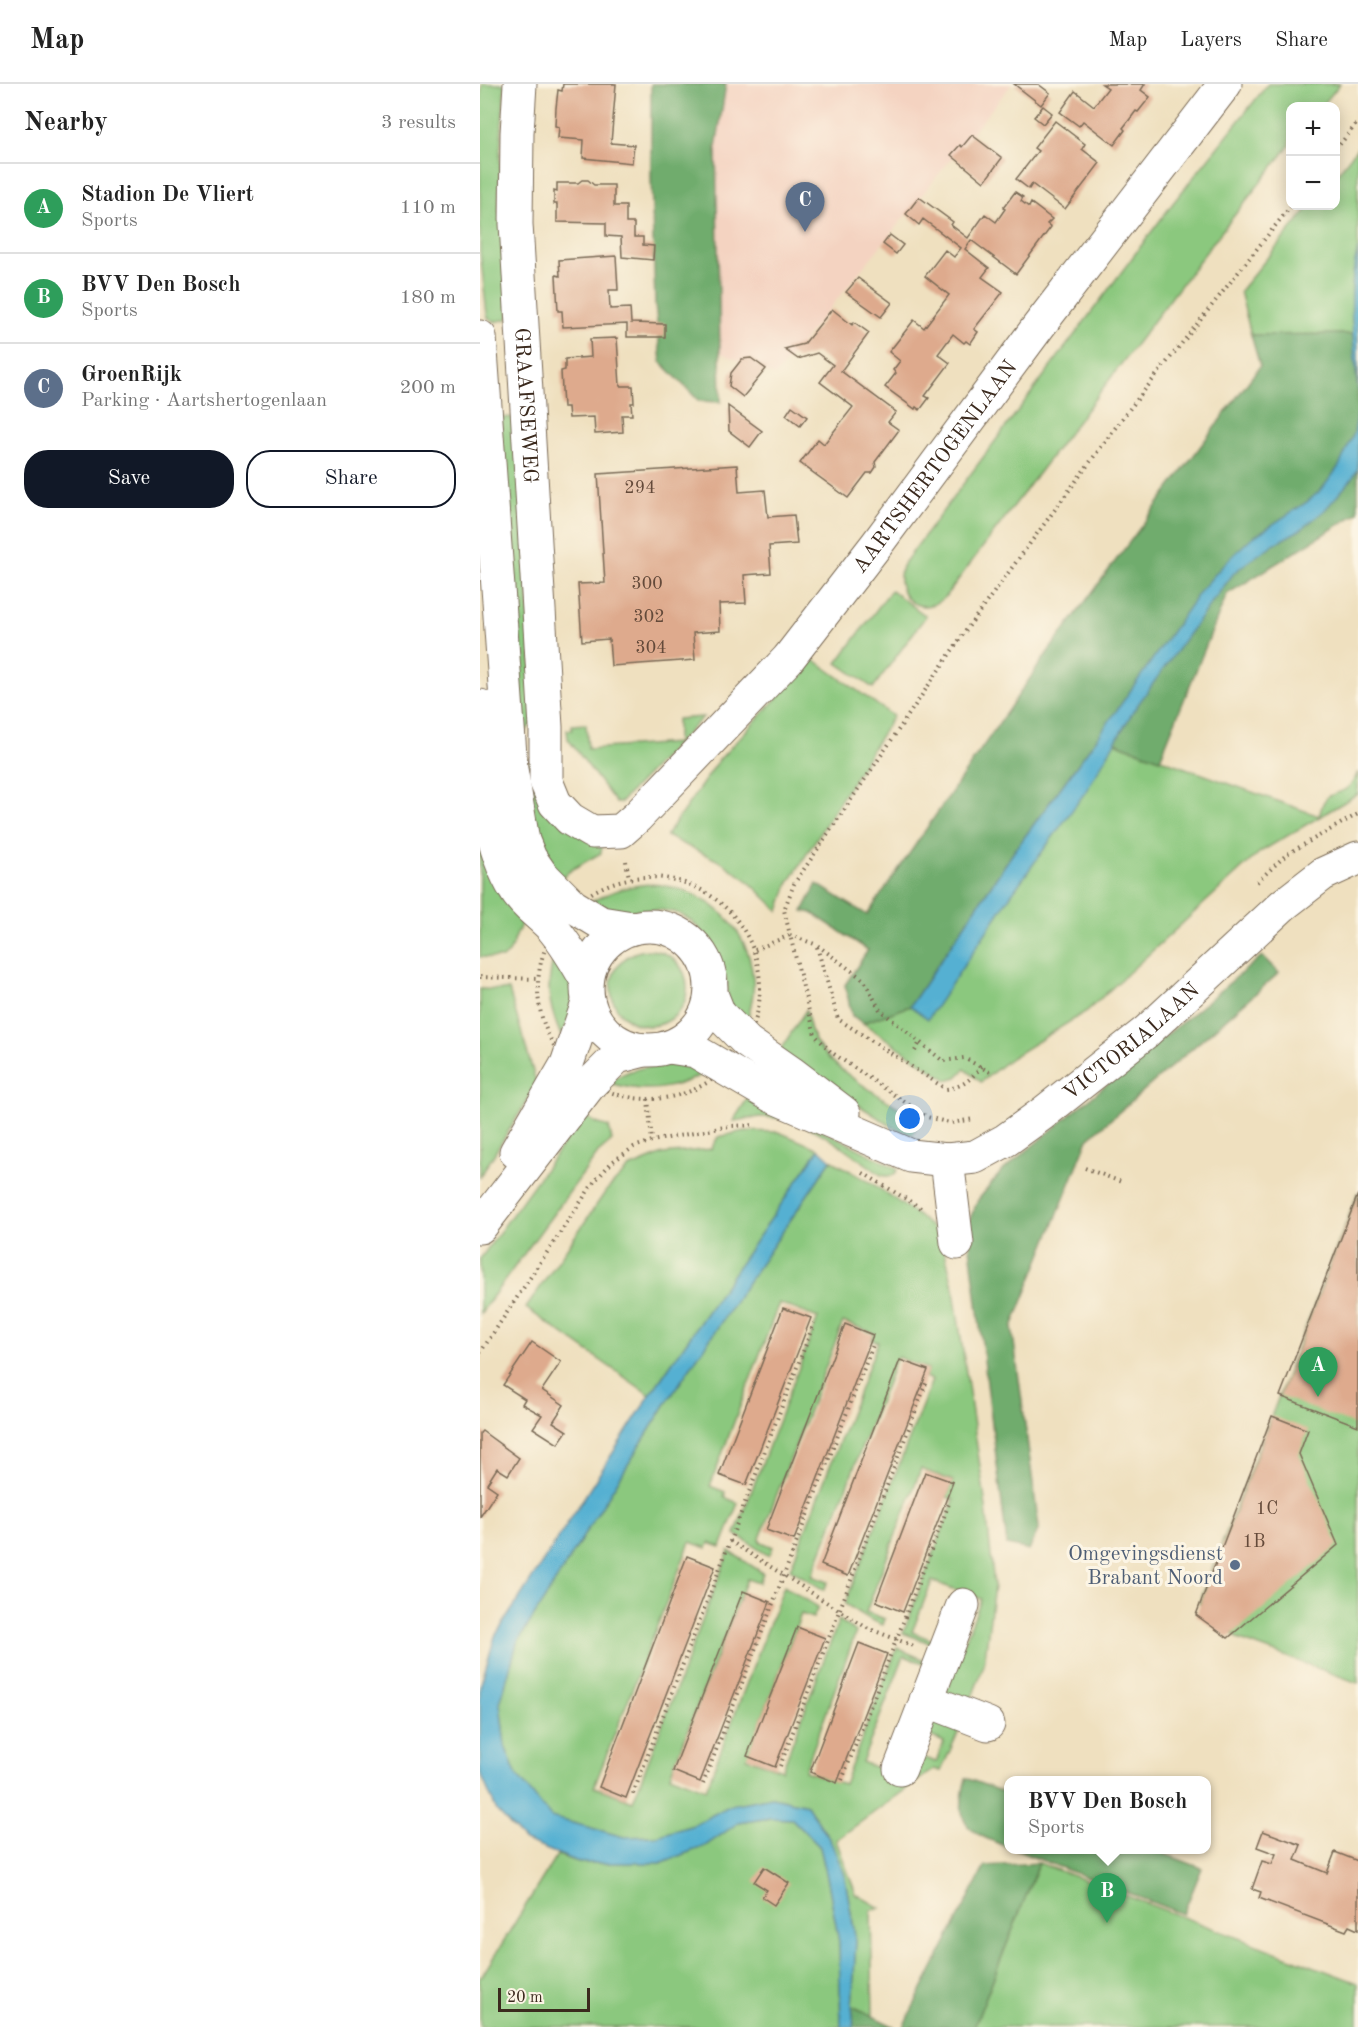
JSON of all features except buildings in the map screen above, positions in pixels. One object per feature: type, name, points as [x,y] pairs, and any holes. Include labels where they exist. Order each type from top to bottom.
[{"type":"street","name":"GRAAFSEWEG","points":[[520,84],[516,133],[516,224],[546,727],[546,781],[555,802],[570,819],[592,832],[621,831]]},
{"type":"street","name":"AARTSHERTOGENLAAN","points":[[621,831],[788,659],[877,544],[1038,327],[1225,84]]},
{"type":"street","name":"GRAAFSEWEG","points":[[480,337],[511,769],[523,841],[530,858],[541,874],[573,906],[601,923],[632,928]]},
{"type":"street","points":[[480,345],[522,343]]},
{"type":"street","points":[[480,706],[486,788],[494,840],[504,871],[517,893],[554,930],[573,956],[596,1021],[608,1036],[625,1046],[656,1049]]},
{"type":"street","points":[[511,769],[546,727]]},
{"type":"street","name":"VICTORIALAAN","points":[[656,1049],[695,1051],[772,1096],[911,1156],[947,1160],[975,1157],[991,1149],[1042,1114],[1146,1032],[1283,905],[1323,874],[1358,858]]},
{"type":"street","points":[[480,1213],[567,1064],[587,992],[592,964],[601,948],[615,936],[632,928],[644,926],[668,929],[689,940],[704,959],[711,982],[707,1011],[698,1027],[685,1039],[656,1049],[617,1057],[591,1083],[480,1227]]},
{"type":"street","name":"VICTORIALAAN","points":[[711,994],[719,1014],[747,1042],[882,1142]]},
{"type":"street","points":[[947,1160],[957,1243]]},
{"type":"street","points":[[900,1769],[963,1605]]},
{"type":"street","points":[[926,1700],[988,1724]]},
{"type":"path","points":[[1340,143],[1358,122]]},
{"type":"path","points":[[976,1118],[950,1123],[927,1117],[831,1053],[815,1035],[784,910],[794,884],[959,640],[1124,416],[1288,210]]},
{"type":"path","points":[[629,878],[661,876],[691,884],[718,900],[740,922],[755,950],[760,973],[760,997],[756,1020],[747,1042],[727,1068],[703,1086],[673,1097],[648,1099],[652,1141]]},
{"type":"path","points":[[755,950],[790,935],[817,945],[864,980],[880,1010],[943,1061],[964,1058],[990,1072]]},
{"type":"path","points":[[817,945],[838,1019],[946,1089],[959,1087],[967,1082],[982,1066]]},
{"type":"path","points":[[480,977],[538,979]]},
{"type":"path","points":[[915,1051],[920,1044]]},
{"type":"path","points":[[480,1353],[594,1182],[619,1157],[634,1147],[652,1141],[730,1126],[765,1124]]},
{"type":"path","points":[[1085,1168],[1124,1183]]},
{"type":"path","points":[[858,1169],[895,1192]]},
{"type":"path","points":[[633,1794],[814,1323]]},
{"type":"path","points":[[704,1784],[873,1345]]},
{"type":"path","points":[[780,1766],[927,1382]]},
{"type":"path","points":[[842,1780],[950,1501]]},
{"type":"path","points":[[730,1541],[867,1628],[943,1657]]},
{"type":"shaded area","points":[[710,84],[1012,84],[775,376],[714,350]]},
{"type":"green space","points":[[482,84],[505,84],[499,212],[507,221],[508,319],[494,322],[488,318],[487,314],[480,251]]},
{"type":"green space","points":[[651,84],[726,84],[716,148],[721,402],[699,401],[661,362],[655,304]]},
{"type":"green space","points":[[1268,84],[1340,84],[1325,102],[1286,102],[1286,150],[1218,236],[945,597],[927,606],[911,601],[901,587],[902,566],[1173,203]]},
{"type":"green space","points":[[1358,147],[1358,249],[1353,273],[1352,295],[1354,334],[1251,335],[1240,291],[1307,210],[1340,210],[1340,170]]},
{"type":"green space","points":[[1354,334],[1358,391],[1358,513],[1227,594],[1160,759],[1100,734],[1015,850],[910,1006],[863,1023],[852,1016],[845,985],[868,950],[812,913],[803,911],[817,884],[867,915],[1048,652],[1260,366],[1251,335]]},
{"type":"green space","points":[[520,417],[534,721],[519,739],[493,418]]},
{"type":"green space","points":[[891,590],[926,616],[873,688],[837,663]]},
{"type":"green space","points":[[813,659],[893,716],[788,884],[779,911],[747,880],[721,862],[666,836],[719,760]]},
{"type":"green space","points":[[703,717],[620,803],[616,803],[568,739],[567,730],[572,730],[572,725],[586,724],[588,749],[677,743],[677,719]]},
{"type":"green space","points":[[1116,740],[1122,745],[1319,816],[1328,796],[1346,788],[1353,782],[1358,772],[1358,794],[1260,852],[1087,1011],[1011,1058],[981,1082],[965,1069],[957,1077],[947,1080],[863,1023],[911,1006],[1015,850]]},
{"type":"green space","points":[[531,760],[602,846],[601,853],[559,879],[539,855],[520,774]]},
{"type":"green space","points":[[480,802],[524,917],[509,953],[502,958],[480,957]]},
{"type":"green space","points":[[653,884],[672,887],[706,901],[733,925],[743,941],[753,978],[753,996],[746,1024],[729,1002],[726,979],[713,947],[690,920],[669,911],[611,909],[593,901],[622,889]]},
{"type":"green space","points":[[556,948],[572,980],[574,1011],[561,1036],[552,1012],[549,992],[550,972]]},
{"type":"green space","points":[[649,950],[663,953],[676,961],[684,974],[687,988],[684,1002],[676,1015],[663,1023],[649,1026],[635,1023],[622,1015],[614,1002],[611,988],[614,974],[622,961],[635,953]]},
{"type":"green space","points":[[1262,956],[1279,973],[1088,1139],[1012,1327],[1039,1528],[1029,1550],[1007,1545],[970,1247],[969,1221],[978,1200],[1001,1172]]},
{"type":"green space","points":[[480,989],[509,990],[537,1085],[480,1177]]},
{"type":"green space","points":[[806,1010],[812,1035],[824,1053],[846,1073],[912,1116],[916,1126],[913,1135],[894,1128],[778,1053]]},
{"type":"green space","points":[[676,1064],[694,1065],[707,1072],[683,1083],[660,1088],[636,1088],[609,1083],[632,1070]]},
{"type":"green space","points":[[751,1093],[898,1169],[891,1175],[881,1175],[840,1145],[795,1122],[761,1117],[733,1121]]},
{"type":"green space","points":[[584,1115],[596,1123],[609,1127],[612,1141],[598,1153],[480,1314],[480,1259]]},
{"type":"green space","points":[[744,1131],[779,1132],[819,1149],[650,1395],[526,1308],[606,1191],[629,1168],[663,1154],[711,1149],[718,1137]]},
{"type":"green space","points":[[831,1160],[873,1184],[917,1215],[935,1230],[943,1243],[954,1291],[986,1507],[994,1586],[984,1665],[970,1703],[945,1694],[981,1599],[932,1581],[912,1632],[935,1641],[933,1644],[903,1633],[954,1500],[947,1497],[953,1481],[921,1469],[866,1612],[885,1619],[883,1625],[845,1604],[932,1380],[925,1377],[928,1369],[897,1357],[812,1576],[828,1582],[824,1590],[790,1569],[878,1342],[872,1340],[874,1333],[843,1322],[759,1541],[773,1547],[769,1556],[735,1534],[818,1318],[779,1303],[710,1486],[725,1492],[724,1497],[738,1503],[721,1547],[709,1543],[707,1548],[690,1542],[594,1787],[633,1801],[729,1551],[763,1573],[759,1583],[747,1579],[670,1775],[706,1789],[784,1586],[818,1607],[813,1618],[801,1614],[747,1758],[782,1770],[839,1620],[856,1632],[805,1771],[844,1784],[897,1648],[927,1661],[926,1664],[904,1656],[862,1762],[911,1781],[920,1756],[936,1762],[944,1742],[928,1735],[935,1719],[960,1728],[941,1771],[934,1769],[836,1840],[856,1894],[880,1908],[871,1910],[873,2016],[852,2006],[856,1941],[844,1873],[830,1840],[807,1805],[772,1797],[731,1805],[694,1825],[657,1836],[624,1837],[550,1817],[516,1774],[505,1746],[500,1703],[517,1643],[665,1405]]},
{"type":"green space","points":[[1358,1192],[1358,1683],[1238,1639],[1199,1603]]},
{"type":"green space","points":[[966,1778],[1004,1792],[1004,1845],[973,1831],[967,1824],[963,1817]]},
{"type":"green space","points":[[770,1818],[792,1819],[820,1847],[839,1942],[841,2027],[480,2027],[480,1979],[557,1855],[581,1863],[660,1863],[705,1846],[738,1823]]},
{"type":"green space","points":[[1026,1854],[1165,1854],[1202,1868],[1183,1914]]},
{"type":"green space","points":[[1039,1863],[1358,1983],[1358,2027],[974,2027]]},
{"type":"green space","points":[[1039,1863],[974,2027],[903,2027],[985,1866]]},
{"type":"green space","points":[[852,2006],[895,2027],[854,2027]]},
{"type":"water","points":[[1358,249],[1358,391],[1353,338],[1352,284]]},
{"type":"water","points":[[1358,411],[1358,469],[1352,479],[1324,511],[1300,530],[1274,544],[1234,573],[1134,710],[1086,791],[1011,895],[928,1019],[910,1006],[1015,850],[1201,590],[1250,539],[1307,502],[1322,489],[1339,466],[1354,433]]},
{"type":"water","points":[[819,1149],[831,1160],[665,1405],[517,1643],[500,1703],[505,1746],[516,1774],[551,1817],[624,1837],[657,1836],[694,1825],[731,1805],[772,1797],[807,1805],[830,1840],[844,1873],[856,1941],[852,2006],[854,2027],[841,2027],[839,1942],[820,1847],[792,1819],[770,1818],[738,1823],[705,1846],[660,1863],[581,1863],[525,1841],[497,1811],[480,1772],[480,1687],[495,1636],[650,1395]]},
{"type":"place","name":"GroenRijk","points":[[805,232]]},
{"type":"place","name":"Stadion De Vliert","points":[[1318,1397]]},
{"type":"place","name":"Omgevingsdienst Brabant Noord","points":[[1235,1565]]},
{"type":"place","name":"BVV Den Bosch","points":[[1107,1923]]}]
